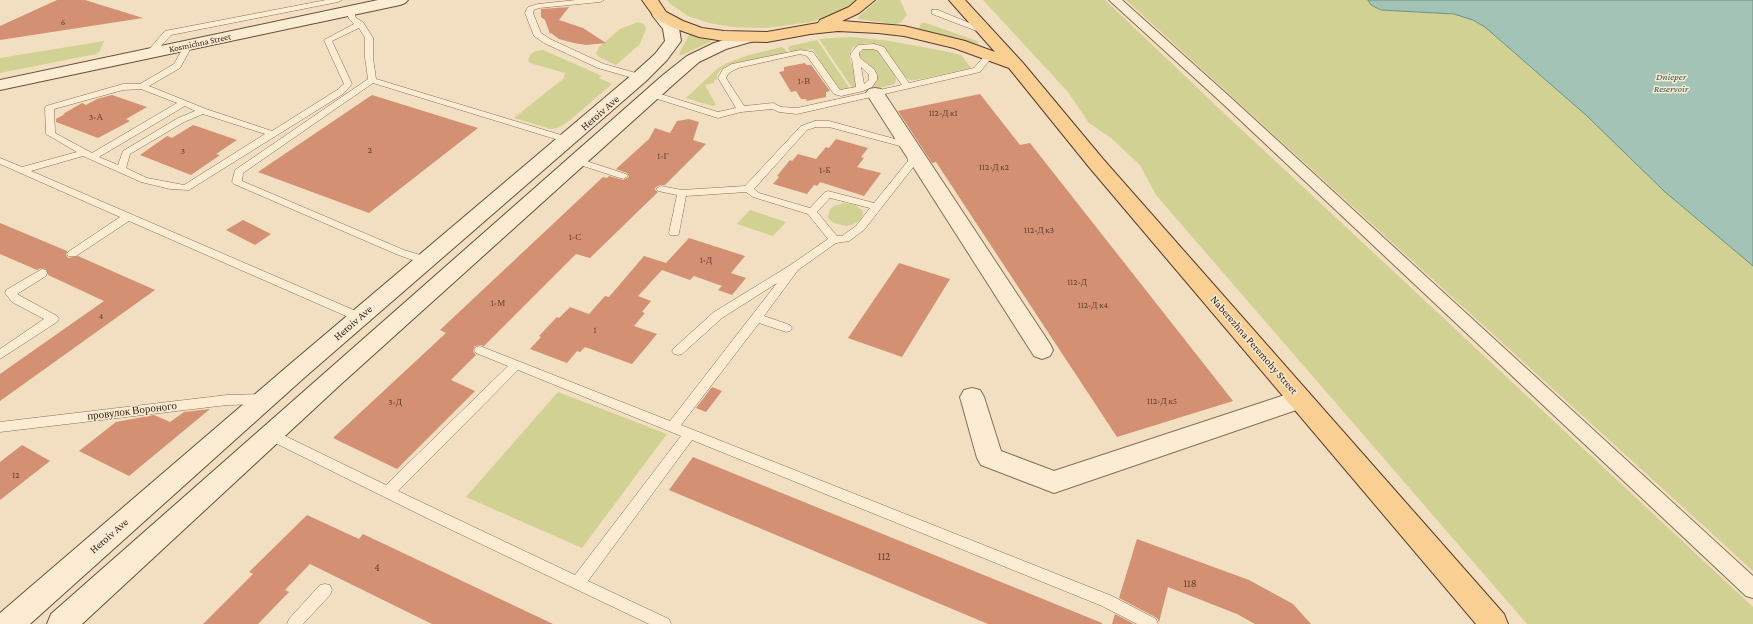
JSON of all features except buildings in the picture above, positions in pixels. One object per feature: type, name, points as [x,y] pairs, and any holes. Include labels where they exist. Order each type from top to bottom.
[{"type":"main road","name":"Kosmichna Street","points":[[0,85],[400,0]]},
{"type":"main road","name":"Naberezhna Peremohy Street","points":[[810,29],[836,20],[854,10],[867,0]]},
{"type":"main road","name":"Naberezhna Peremohy Street","points":[[957,0],[1015,65],[1494,624]]},
{"type":"main road","name":"Heroiv Ave","points":[[61,624],[577,161],[646,85],[661,56],[673,41],[672,28],[655,7]]},
{"type":"main road","name":"Naberezhna Peremohy Street","points":[[655,7],[677,24],[699,32],[748,38],[767,37],[810,29],[838,26],[860,26],[904,31],[959,44],[1015,65]]},
{"type":"main road","name":"Heroiv Ave","points":[[9,624],[240,420],[568,140],[646,85],[720,46],[748,38]]},
{"type":"main road","points":[[868,91],[1042,350]]},
{"type":"main road","points":[[972,397],[990,458],[1054,482],[1300,399]]},
{"type":"main road","points":[[240,420],[271,435]]},
{"type":"street","points":[[1115,0],[1226,100],[1753,589]]},
{"type":"lane","points":[[150,54],[168,33],[338,0]]},
{"type":"lane","points":[[600,0],[538,6],[531,9],[529,13],[537,34],[547,41],[601,66],[718,115],[741,109],[773,106],[779,109],[797,111],[868,91]]},
{"type":"lane","points":[[350,11],[353,19],[360,24],[369,38],[369,58],[372,80]]},
{"type":"lane","points":[[935,12],[985,31]]},
{"type":"lane","points":[[273,134],[203,111],[142,86],[123,87],[50,108],[51,134],[88,155],[144,180],[186,188],[273,134],[340,92],[348,84],[328,40],[360,24]]},
{"type":"lane","points":[[142,86],[177,66],[188,46]]},
{"type":"lane","points":[[868,91],[854,57],[856,51],[861,47],[874,46],[881,49],[907,86]]},
{"type":"lane","points":[[741,109],[723,80],[723,74],[735,66],[804,52],[810,54],[837,92],[845,93],[907,86],[977,70],[990,55]]},
{"type":"lane","points":[[854,57],[871,71],[873,80],[869,85],[868,91]]},
{"type":"lane","points":[[372,80],[568,140]]},
{"type":"lane","points":[[372,80],[238,172],[237,182],[400,252],[426,260]]},
{"type":"lane","points":[[23,170],[88,155],[184,102]]},
{"type":"lane","points":[[121,169],[126,153],[181,120],[203,111]]},
{"type":"lane","points":[[678,351],[718,315],[834,240],[845,239],[860,228],[913,162],[912,152],[903,144],[828,124],[815,124],[804,128],[748,189]]},
{"type":"lane","points":[[0,161],[359,317]]},
{"type":"lane","points":[[577,161],[623,176]]},
{"type":"lane","points":[[661,189],[682,193],[748,189],[756,195],[812,212],[834,240]]},
{"type":"lane","points":[[674,233],[682,193]]},
{"type":"lane","points":[[812,212],[828,194],[877,207]]},
{"type":"lane","points":[[72,254],[129,216]]},
{"type":"lane","points":[[672,427],[757,318],[794,267]]},
{"type":"lane","points":[[0,356],[53,319],[16,299],[10,293],[42,273]]},
{"type":"lane","points":[[757,318],[786,328]]},
{"type":"lane","points":[[480,350],[1107,601],[1151,624]]},
{"type":"lane","points":[[388,492],[516,365]]},
{"type":"lane","name":"провулок Вороного","points":[[0,427],[226,400],[265,399]]},
{"type":"lane","points":[[578,583],[689,434]]},
{"type":"lane","points":[[271,435],[442,519],[664,624]]},
{"type":"lane","points":[[294,624],[325,590]]},
{"type":"green space","points":[[667,0],[858,0],[835,14],[811,22],[766,28],[732,27],[709,23],[688,16]]},
{"type":"green space","points":[[878,0],[900,0],[907,15],[900,23],[894,24],[858,19],[859,16]]},
{"type":"green space","points":[[983,0],[1105,0],[1226,115],[1753,607],[1753,624],[1527,624],[1156,195],[1140,165],[1111,138],[1089,123],[1068,92]]},
{"type":"green space","points":[[1126,0],[1368,0],[1371,5],[1381,10],[1446,13],[1465,16],[1485,27],[1587,116],[1664,191],[1753,266],[1753,571]]},
{"type":"green space","points":[[638,22],[645,25],[646,29],[640,44],[616,65],[599,57],[596,53],[599,47],[620,29]]},
{"type":"green space","points":[[921,23],[926,23],[977,41],[979,44],[919,29]]},
{"type":"green space","points":[[692,34],[712,41],[682,55],[679,54],[689,35]]},
{"type":"green space","points":[[851,37],[890,41],[961,55],[971,68],[910,80],[905,77],[882,46],[873,43],[861,44],[852,48],[849,56],[856,79],[856,87],[853,89],[819,39]]},
{"type":"green space","points":[[817,40],[850,89],[837,89],[813,49],[792,52],[788,49],[790,46]]},
{"type":"green space","points":[[104,41],[100,51],[96,54],[0,73],[0,58]]},
{"type":"green space","points":[[782,47],[787,53],[729,65],[721,70],[717,74],[717,79],[714,80],[714,83],[705,85],[716,105],[712,106],[686,98],[717,69],[727,63],[749,55]]},
{"type":"green space","points":[[863,48],[877,49],[895,75],[895,84],[862,92],[869,87],[874,71],[858,54],[858,52]]},
{"type":"green space","points":[[543,50],[602,76],[599,78],[612,84],[569,121],[558,128],[551,129],[514,118],[564,78],[565,73],[530,63],[528,60],[531,54],[535,51]]},
{"type":"green space","points":[[844,203],[855,205],[862,210],[863,213],[861,220],[852,225],[846,226],[834,223],[830,220],[828,217],[830,209]]},
{"type":"green space","points":[[750,210],[786,222],[773,236],[737,224]]},
{"type":"green space","points":[[558,392],[667,434],[582,548],[466,497]]},
{"type":"water","name":"Dnieper Reservoir","points":[[1368,0],[1753,0],[1753,266],[1664,191],[1587,116],[1485,27],[1473,20],[1454,14],[1381,10],[1371,5]]}]
